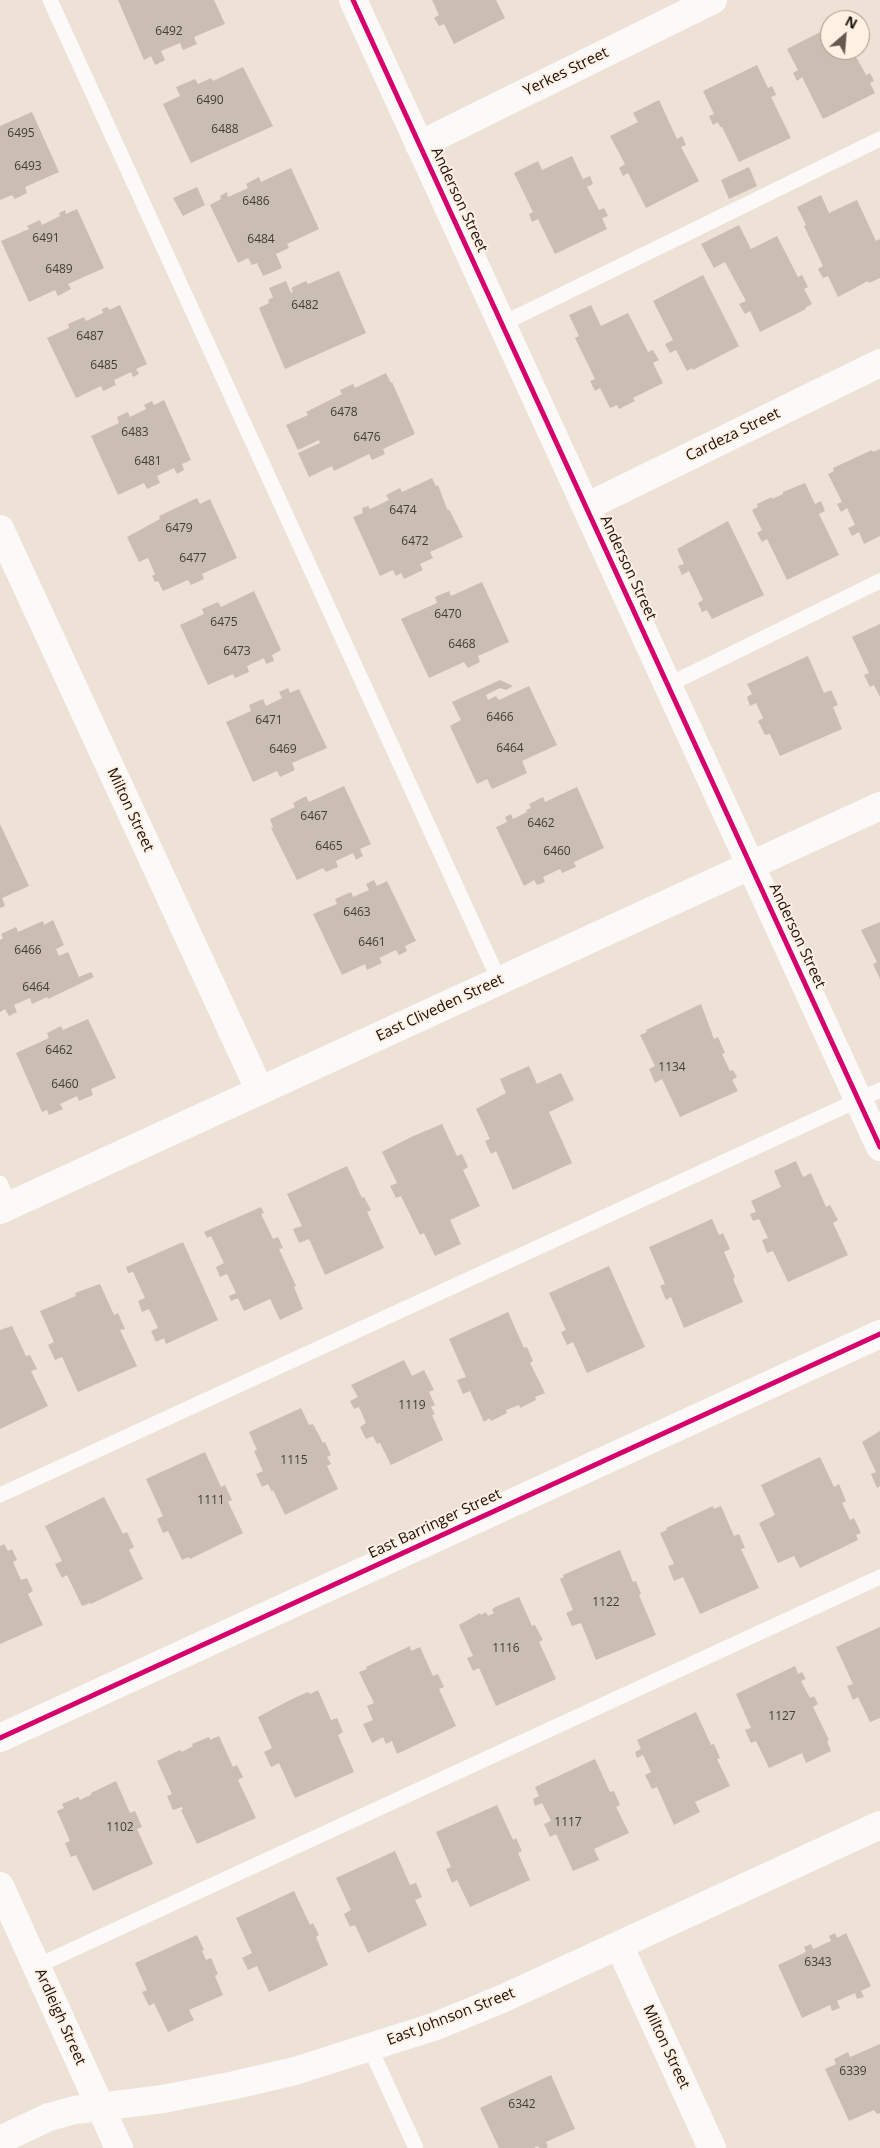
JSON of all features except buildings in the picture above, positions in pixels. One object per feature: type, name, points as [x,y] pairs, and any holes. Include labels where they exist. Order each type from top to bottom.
[{"type":"street","name":"Anderson Street","points":[[353,0],[751,865],[869,1094],[880,1147]]},
{"type":"street","name":"Yerkes Street","points":[[419,145],[713,0]]},
{"type":"street","name":"Cardeza Street","points":[[586,507],[880,363]]},
{"type":"street","name":"Milton Street","points":[[0,528],[260,1091]]},
{"type":"street","name":"East Cliveden Street","points":[[3,1200],[260,1091],[880,806]]},
{"type":"street","name":"East Barringer Street","points":[[0,1738],[880,1334]]},
{"type":"street","name":"East Johnson Street","points":[[0,2140],[49,2117],[75,2110],[162,2098],[235,2085],[370,2048],[436,2026],[504,1998],[879,1827]]},
{"type":"street","name":"Ardleigh Street","points":[[0,1886],[119,2148]]},
{"type":"street","name":"Milton Street","points":[[619,1945],[712,2148]]},
{"type":"lane","points":[[50,0],[499,980]]},
{"type":"lane","points":[[502,324],[880,139]]},
{"type":"lane","points":[[668,685],[880,581]]},
{"type":"lane","points":[[0,1495],[869,1094]]},
{"type":"lane","points":[[37,1966],[880,1577]]},
{"type":"lane","points":[[370,2048],[416,2148]]},
{"type":"cycle path","points":[[353,0],[880,1147]]},
{"type":"cycle path","points":[[0,1738],[880,1334]]}]
